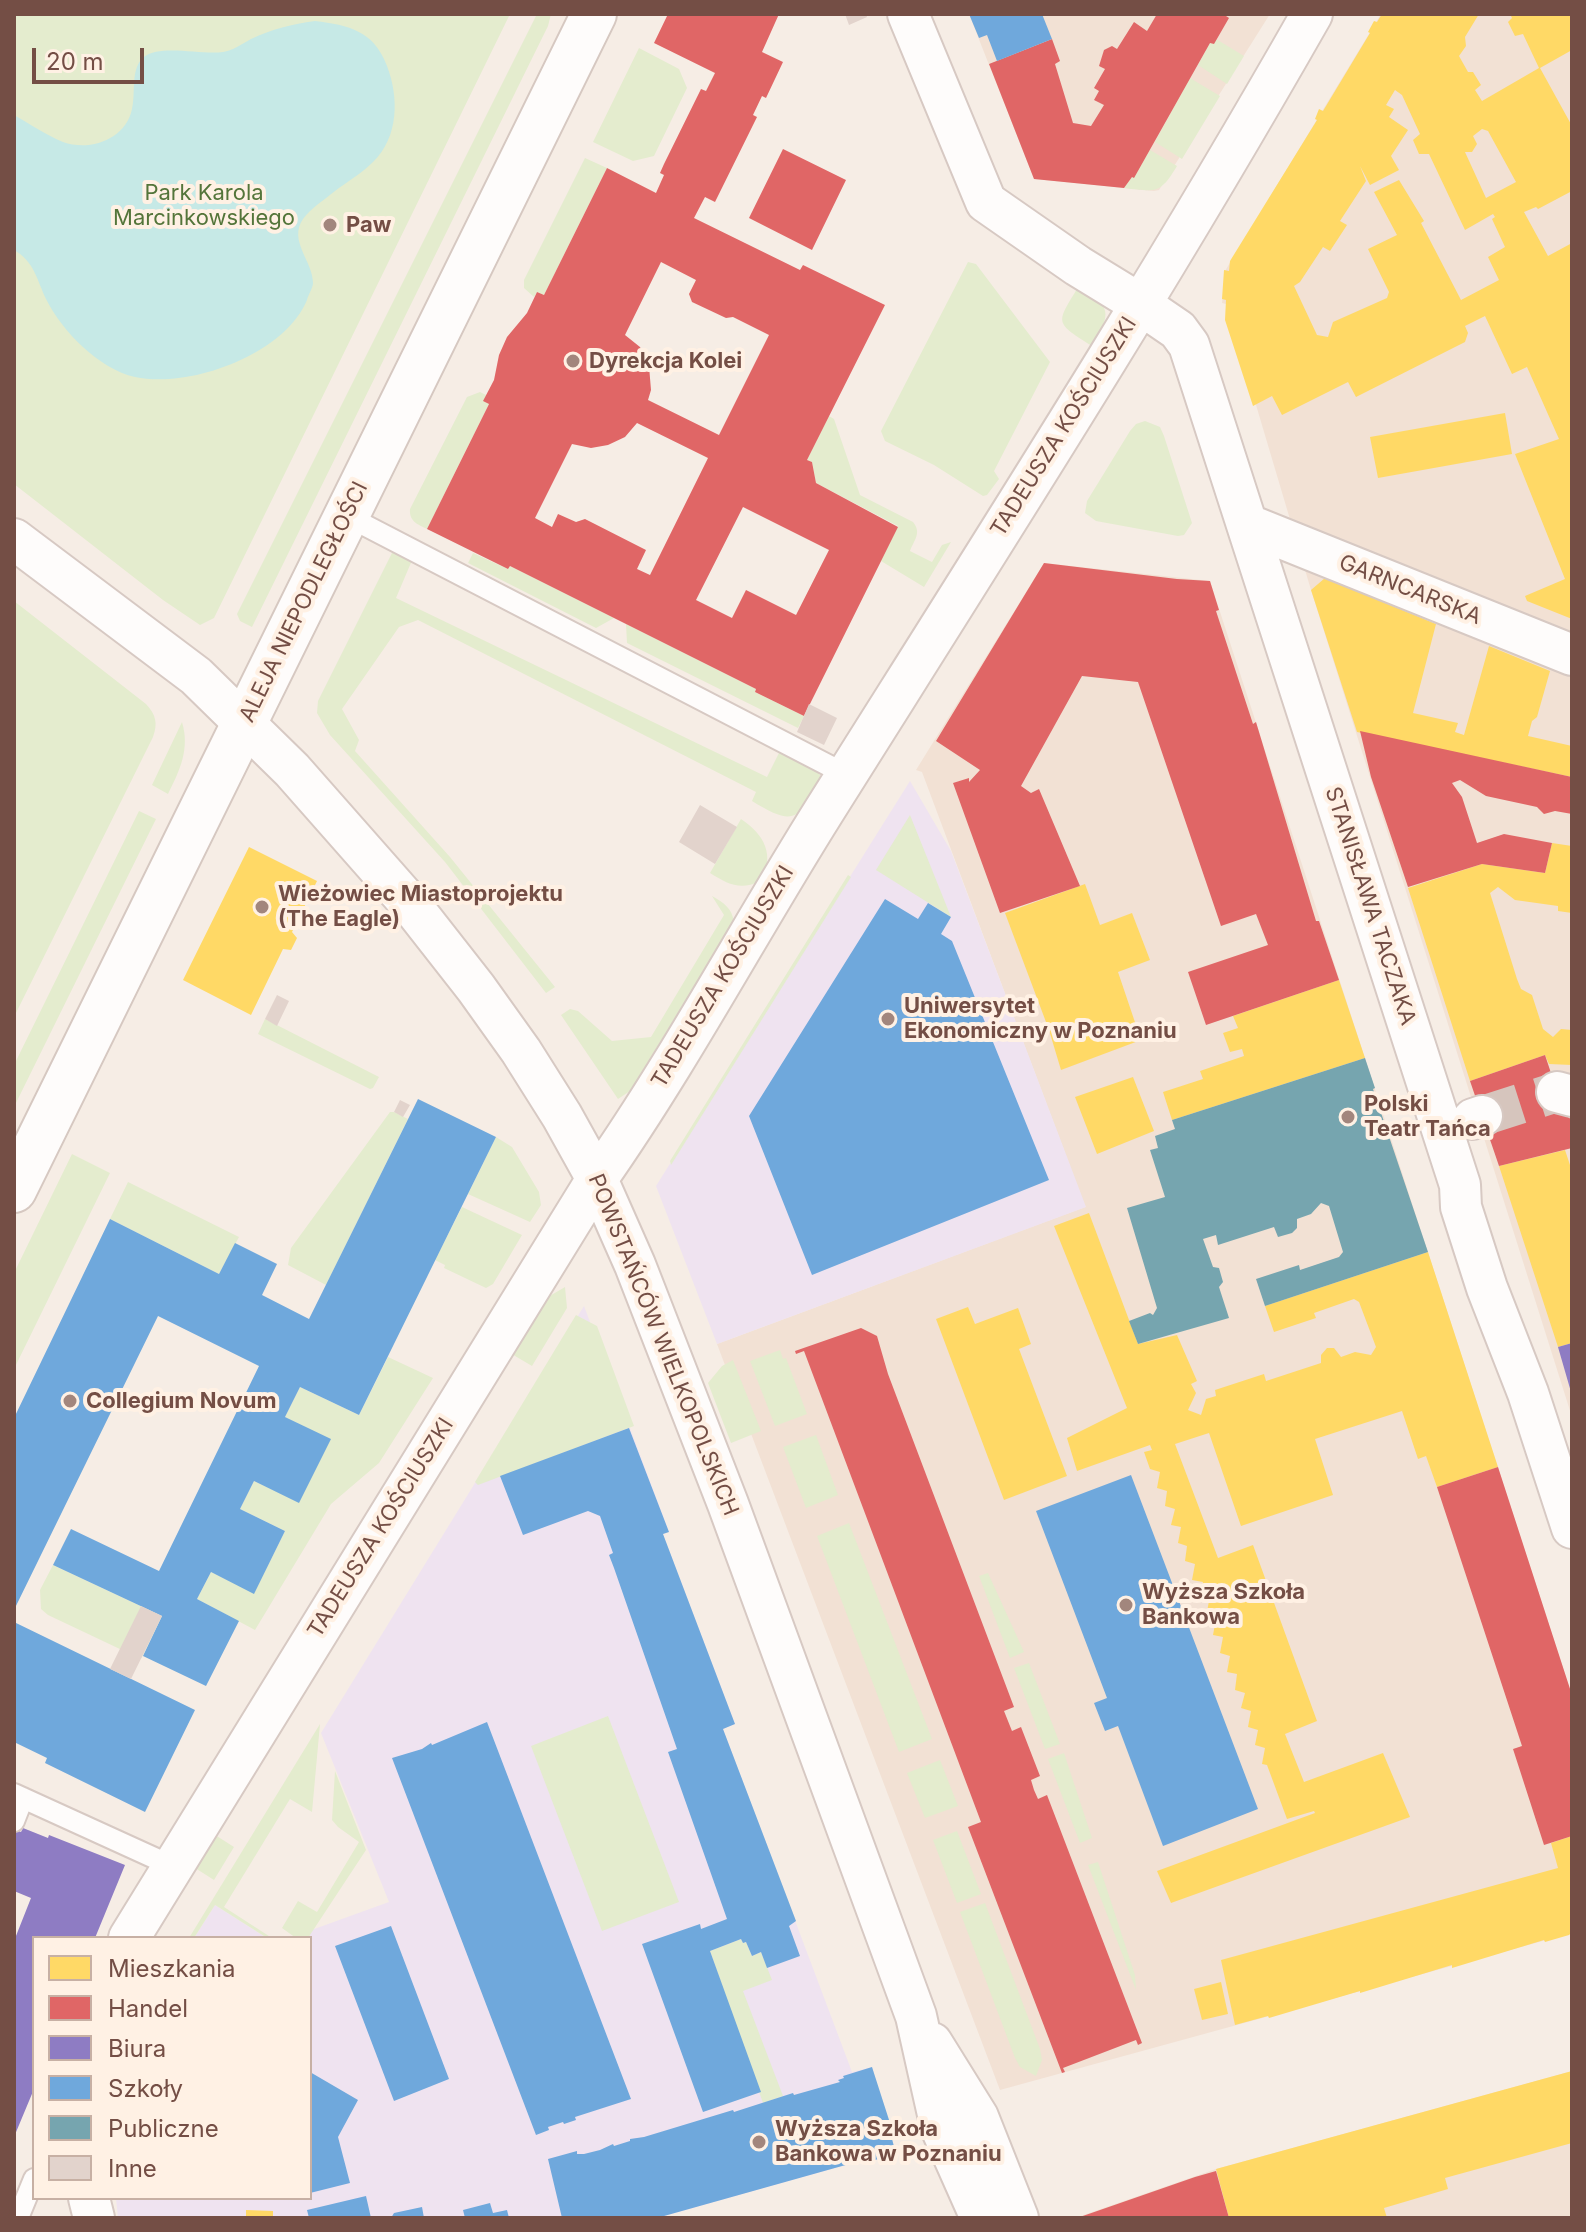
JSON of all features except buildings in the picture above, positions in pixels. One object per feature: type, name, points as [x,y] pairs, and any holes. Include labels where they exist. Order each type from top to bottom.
[{"type":"street","name":"ALEJA NIEPODLEGŁOŚCI","points":[[14,1190],[594,14]]},
{"type":"street","name":"STANISŁAWA TACZAKA","points":[[908,14],[986,202],[1178,330],[1189,345],[1249,525],[1466,1121],[1461,1207],[1502,1333],[1528,1393],[1572,1528]]},
{"type":"street","name":"TADEUSZA KOŚCIUSZKI","points":[[130,1936],[1140,304],[1312,14]]},
{"type":"street","name":"GARNCARSKA","points":[[1249,525],[1572,655]]},
{"type":"street","name":"POWSTAŃCÓW WIELKOPOLSKICH","points":[[14,539],[177,660],[245,722],[411,905],[521,1051],[597,1179],[635,1265],[723,1490],[916,2016],[978,2117],[983,2193],[1018,2218]]},
{"type":"lane","points":[[347,516],[847,775]]},
{"type":"lane","points":[[14,1821],[18,1796],[172,1866]]},
{"type":"lane","points":[[18,2218],[32,2184]]},
{"type":"shaded area","points":[[969,14],[1270,14],[1159,190],[1154,191],[1034,179]]},
{"type":"shaded area","points":[[1381,14],[1572,14],[1572,1417],[1311,590],[1226,304],[1222,303],[1225,271]]},
{"type":"shaded area","points":[[1044,563],[1210,581],[1572,1696],[1572,1933],[1000,2090],[717,1344],[1085,1207],[922,772],[916,770]]},
{"type":"shaded area","name":"Uniwersytet Ekonomiczny w Poznaniu","points":[[910,781],[951,851],[1086,1207],[717,1344],[656,1186]]},
{"type":"shaded area","points":[[584,1306],[668,1529],[662,1532],[735,1724],[723,1729],[852,2072],[872,2067],[896,2154],[868,2162],[867,2159],[657,2218],[118,2218],[116,2200],[312,2200],[312,1936],[307,1936],[306,1932],[389,1902],[321,1733]]},
{"type":"shaded area","points":[[215,1905],[264,1936],[195,1936]]},
{"type":"shaded area","points":[[1572,2071],[1572,2218],[1075,2218],[1216,2169]]},
{"type":"green space","name":"Park Karola Marcinkowskiego","points":[[14,14],[510,14],[214,618],[200,625],[163,600],[14,484]]},
{"type":"green space","points":[[537,14],[551,14],[548,26],[252,627],[240,621],[237,614]]},
{"type":"green space","points":[[1216,39],[1244,56],[1227,84],[1198,65],[1210,43]]},
{"type":"green space","points":[[639,48],[679,69],[687,88],[654,156],[633,161],[593,142]]},
{"type":"green space","points":[[1190,78],[1220,96],[1182,159],[1155,142]]},
{"type":"green space","points":[[1150,150],[1177,166],[1171,175],[1156,189],[1124,188],[1134,177]]},
{"type":"green space","points":[[585,158],[607,168],[544,295],[537,292],[534,297],[524,288],[524,280]]},
{"type":"green space","points":[[968,262],[976,264],[1050,362],[994,471],[999,479],[983,496],[934,465],[885,441],[881,431]]},
{"type":"green space","points":[[1080,284],[1103,305],[1105,311],[1103,325],[1092,346],[1070,331],[1062,320]]},
{"type":"green space","points":[[480,392],[486,395],[484,401],[489,404],[427,529],[412,519],[410,509],[467,397]]},
{"type":"green space","points":[[829,416],[834,419],[860,495],[916,526],[910,551],[932,562],[942,545],[951,542],[924,587],[881,561],[898,526],[816,483],[812,462],[807,460]]},
{"type":"green space","points":[[1145,421],[1160,427],[1164,436],[1192,523],[1184,535],[1096,521],[1085,513],[1087,501],[1130,431],[1136,424]]},
{"type":"green space","points":[[393,551],[413,558],[396,598],[767,777],[780,751],[816,770],[823,779],[801,811],[795,815],[778,815],[752,801],[756,792],[418,620],[399,627],[342,709],[359,740],[355,751],[450,857],[555,987],[546,993],[445,862],[330,735],[317,713],[318,701]]},
{"type":"green space","points":[[473,553],[508,569],[510,566],[614,618],[596,628],[468,563]]},
{"type":"green space","points":[[14,601],[146,704],[156,723],[153,737],[14,1017]]},
{"type":"green space","points":[[626,624],[804,716],[798,728],[627,643]]},
{"type":"green space","points":[[182,722],[184,750],[168,794],[152,785]]},
{"type":"green space","points":[[139,811],[156,819],[14,1107],[14,1065]]},
{"type":"green space","points":[[910,815],[951,917],[876,870]]},
{"type":"green space","points":[[741,819],[756,832],[767,854],[765,872],[760,881],[746,886],[728,883],[710,873]]},
{"type":"green space","points":[[848,875],[851,877],[671,1165],[670,1161]]},
{"type":"green space","points":[[712,896],[727,906],[734,922],[630,1091],[618,1099],[561,1015],[570,1009],[578,1011],[612,1041],[651,1037],[724,915]]},
{"type":"green space","points":[[265,1019],[379,1077],[373,1088],[258,1034]]},
{"type":"green space","points":[[390,1112],[408,1119],[326,1285],[288,1265],[291,1248]]},
{"type":"green space","points":[[496,1137],[512,1147],[539,1192],[541,1205],[530,1222],[468,1194]]},
{"type":"green space","points":[[72,1154],[110,1173],[14,1369],[14,1273]]},
{"type":"green space","points":[[128,1182],[239,1237],[219,1274],[110,1219]]},
{"type":"green space","points":[[462,1207],[522,1235],[493,1284],[486,1288],[444,1268],[445,1265],[435,1260]]},
{"type":"green space","points":[[565,1287],[567,1308],[532,1366],[510,1353],[548,1297]]},
{"type":"green space","points":[[576,1315],[597,1326],[634,1426],[478,1485],[475,1482]]},
{"type":"green space","points":[[780,1350],[783,1359],[786,1358],[807,1414],[775,1426],[750,1361]]},
{"type":"green space","points":[[388,1357],[433,1378],[379,1463],[331,1504],[255,1630],[197,1599],[211,1572],[254,1593],[285,1531],[240,1509],[254,1481],[299,1502],[330,1440],[285,1417],[300,1387],[359,1415]]},
{"type":"green space","points":[[733,1360],[761,1431],[731,1443],[708,1383],[722,1366]]},
{"type":"green space","points":[[816,1435],[838,1495],[806,1508],[783,1447]]},
{"type":"green space","points":[[849,1523],[932,1739],[899,1752],[817,1536]]},
{"type":"green space","points":[[53,1565],[162,1616],[141,1659],[41,1609],[40,1590]]},
{"type":"green space","points":[[988,1573],[1024,1652],[1010,1658],[979,1576]]},
{"type":"green space","points":[[1029,1663],[1060,1744],[1045,1749],[1014,1668]]},
{"type":"green space","points":[[608,1716],[679,1902],[602,1931],[531,1746]]},
{"type":"green space","points":[[320,1724],[312,1812],[290,1799],[224,1907],[269,1936],[264,1936],[215,1905],[195,1936],[190,1936]]},
{"type":"green space","points":[[1064,1753],[1092,1838],[1080,1843],[1048,1759]]},
{"type":"green space","points":[[940,1760],[958,1806],[925,1818],[907,1773]]},
{"type":"green space","points":[[335,1771],[366,1850],[309,1936],[293,1936],[282,1928],[298,1901],[317,1912],[359,1842],[332,1820]]},
{"type":"green space","points":[[957,1831],[981,1894],[957,1903],[933,1840]]},
{"type":"green space","points":[[212,1833],[234,1847],[214,1880],[192,1866]]},
{"type":"green space","points":[[1098,1862],[1135,1975],[1136,1990],[1088,1865]]},
{"type":"green space","points":[[985,1903],[1040,2049],[1042,2060],[1036,2076],[1020,2067],[1015,2058],[960,1912]]},
{"type":"green space","points":[[741,1939],[743,1943],[746,1942],[752,1956],[761,1952],[772,1980],[743,1991],[783,2096],[763,2103],[710,1951]]},
{"type":"water","points":[[315,21],[359,32],[375,45],[387,66],[395,103],[392,129],[382,152],[359,174],[310,211],[299,227],[300,243],[313,283],[296,319],[257,351],[208,372],[182,378],[157,379],[135,377],[108,366],[83,347],[62,324],[46,299],[31,265],[14,250],[14,115],[63,142],[95,144],[115,135],[128,119],[137,68],[151,53],[226,51],[274,30]]},
{"type":"tunnel","points":[[1482,1116],[1557,1092]]},
{"type":"place","name":"Paw","points":[[330,225]]},
{"type":"place","name":"Dyrekcja Kolei","points":[[573,361]]},
{"type":"place","name":"Wieżowiec Miastoprojektu (The Eagle)","points":[[262,907]]},
{"type":"place","name":"Uniwersytet Ekonomiczny w Poznaniu","points":[[888,1019]]},
{"type":"place","name":"Polski Teatr Tańca","points":[[1348,1117]]},
{"type":"place","name":"Collegium Novum","points":[[70,1401]]},
{"type":"place","name":"Wyższa Szkoła Bankowa","points":[[1126,1605]]},
{"type":"place","name":"Wyższa Szkoła Bankowa w Poznaniu","points":[[759,2142]]}]
